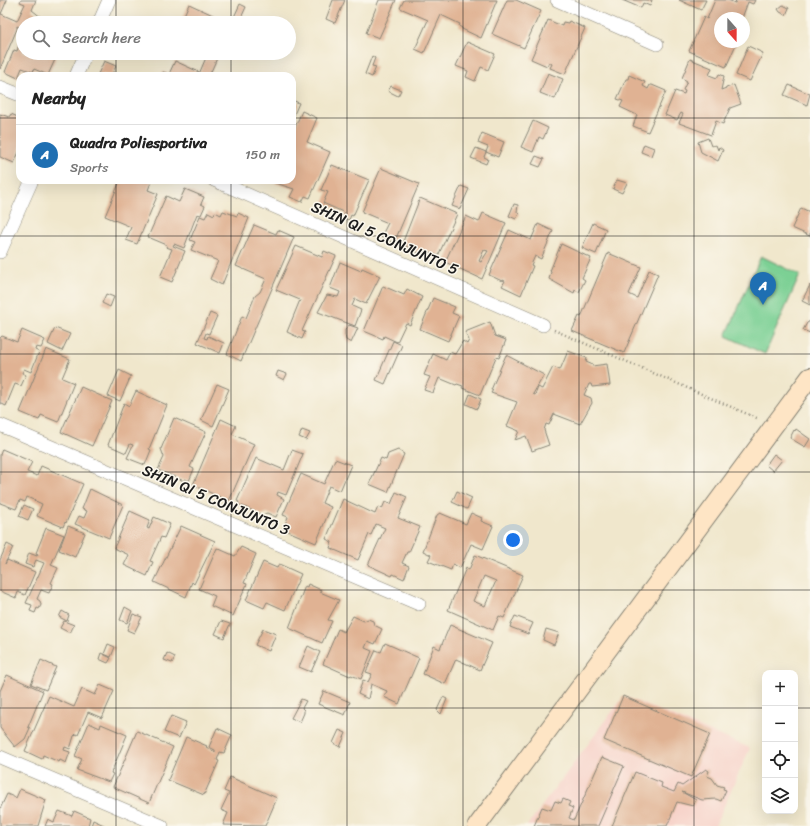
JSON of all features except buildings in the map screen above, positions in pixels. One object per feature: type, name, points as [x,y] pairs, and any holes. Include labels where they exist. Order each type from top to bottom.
[{"type":"street","points":[[102,16],[109,0]]},
{"type":"street","points":[[557,0],[657,44]]},
{"type":"street","points":[[78,72],[83,60]]},
{"type":"street","points":[[0,87],[16,93]]},
{"type":"street","points":[[0,252],[30,184]]},
{"type":"street","name":"SHIN QI 5 CONJUNTO 5","points":[[223,184],[543,325]]},
{"type":"street","points":[[477,826],[810,377]]},
{"type":"street","name":"SHIN QI 5 CONJUNTO 3","points":[[0,426],[419,604]]},
{"type":"street","points":[[0,756],[162,826]]},
{"type":"path","points":[[543,325],[774,425]]},
{"type":"shaded area","points":[[624,696],[750,748],[715,826],[527,826]]},
{"type":"green space","points":[[761,256],[800,275],[765,354],[726,336]]},
{"type":"place","name":"Quadra Poliesportiva","points":[[763,305]]}]
